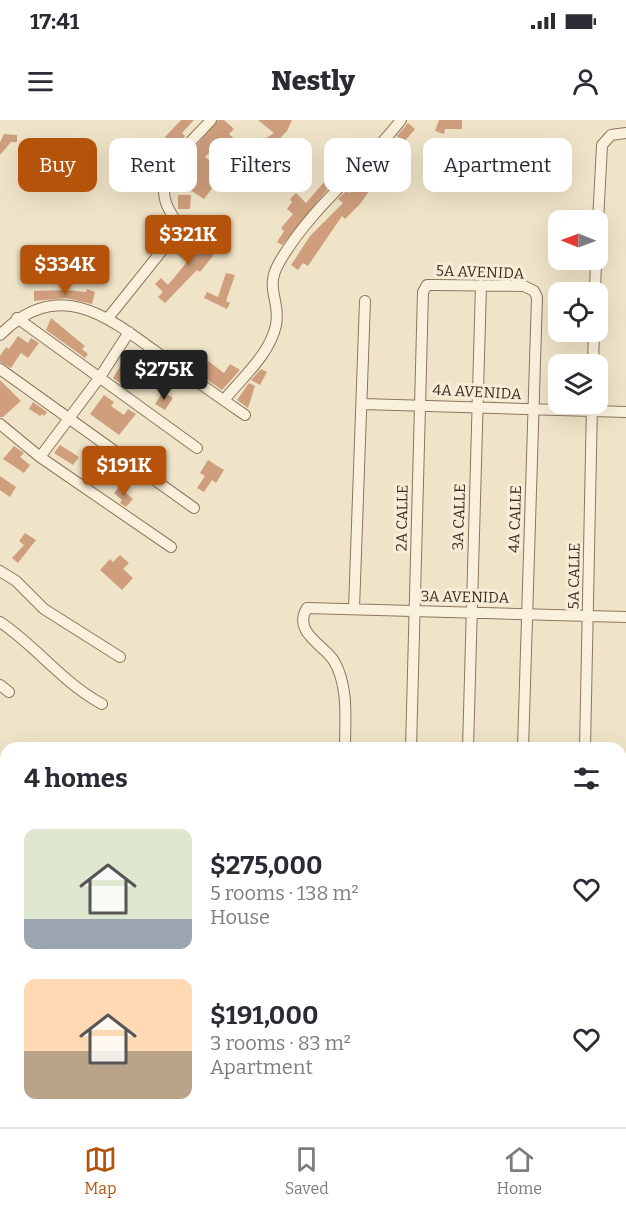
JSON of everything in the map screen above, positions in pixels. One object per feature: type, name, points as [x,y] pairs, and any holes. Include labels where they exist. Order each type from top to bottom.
[{"type":"street","points":[[108,318],[180,228],[165,202],[164,180],[175,160],[211,120]]},
{"type":"street","points":[[224,400],[266,349],[276,325],[271,278],[280,260],[307,223],[401,120]]},
{"type":"street","points":[[598,210],[600,153],[606,139],[626,133]]},
{"type":"street","name":"5A AVENIDA","points":[[424,288],[431,285],[524,286],[534,291]]},
{"type":"street","name":"3A CALLE","points":[[468,742],[481,285]]},
{"type":"street","name":"2A CALLE","points":[[411,742],[424,288]]},
{"type":"street","name":"4A CALLE","points":[[523,742],[537,297],[534,291]]},
{"type":"street","points":[[354,609],[365,301]]},
{"type":"street","points":[[0,335],[17,318],[31,310],[70,304],[108,318],[246,415]]},
{"type":"street","points":[[17,318],[197,448]]},
{"type":"street","points":[[40,457],[71,418],[129,332]]},
{"type":"street","points":[[0,369],[194,508]]},
{"type":"street","name":"4A AVENIDA","points":[[363,404],[548,409]]},
{"type":"street","name":"4A AVENIDA","points":[[608,409],[626,412]]},
{"type":"street","name":"5A CALLE","points":[[585,742],[592,414]]},
{"type":"street","points":[[0,424],[40,457],[171,547]]},
{"type":"street","points":[[0,571],[16,581],[44,609],[120,657]]},
{"type":"street","name":"3A AVENIDA","points":[[345,742],[345,697],[341,674],[332,658],[308,635],[303,625],[305,611],[311,607],[626,617]]},
{"type":"street","points":[[0,622],[49,662],[78,691],[102,704]]},
{"type":"building","points":[[181,120],[194,120],[182,133],[185,136],[184,138],[165,137]]},
{"type":"building","points":[[218,120],[224,120],[234,129],[229,134],[233,138],[209,138],[209,153],[205,157],[209,160],[209,192],[204,199],[193,192],[197,192],[197,145]]},
{"type":"building","points":[[258,120],[292,120],[287,131],[280,138],[266,138],[274,133]]},
{"type":"building","points":[[439,120],[462,120],[462,129],[445,129],[444,134],[435,131]]},
{"type":"building","points":[[408,123],[415,129],[407,138],[397,136]]},
{"type":"building","points":[[4,134],[17,135],[17,142],[11,142],[0,155],[0,142]]},
{"type":"building","points":[[324,182],[325,192],[282,245],[277,242],[284,231],[281,228],[293,214],[287,209],[292,202],[290,199],[296,193],[306,203]]},
{"type":"building","points":[[345,192],[369,192],[345,219],[342,216],[308,266],[303,263],[298,270],[291,265],[310,236],[343,203],[338,199]]},
{"type":"building","points":[[178,195],[191,195],[190,209],[178,209]]},
{"type":"building","points":[[205,239],[217,244],[212,257],[200,272],[197,270],[165,303],[158,297],[163,292],[155,284],[161,278],[168,285],[187,262],[175,253],[184,240],[195,248],[196,241],[204,242]]},
{"type":"building","points":[[226,273],[235,275],[226,301],[230,303],[227,309],[204,298],[207,292],[218,297]]},
{"type":"building","points":[[87,289],[95,292],[92,304],[66,298],[34,301],[34,291],[86,292]]},
{"type":"building","points":[[51,318],[85,346],[82,349],[88,354],[85,358],[46,330]]},
{"type":"building","points":[[18,336],[28,343],[31,338],[39,343],[28,358],[21,353],[11,368],[0,362],[0,356],[6,347],[9,349]]},
{"type":"building","points":[[124,360],[131,365],[120,383],[113,378]]},
{"type":"building","points":[[208,361],[224,373],[230,364],[240,370],[222,390],[199,374]]},
{"type":"building","points":[[261,369],[267,372],[260,385],[251,380]]},
{"type":"building","points":[[164,374],[173,380],[166,389],[158,382]]},
{"type":"building","points":[[0,380],[21,401],[3,417],[0,417]]},
{"type":"building","points":[[249,383],[255,386],[248,408],[237,400]]},
{"type":"building","points":[[163,392],[173,398],[165,410],[155,404]]},
{"type":"building","points":[[104,395],[114,402],[111,406],[124,415],[128,409],[136,414],[119,435],[90,414]]},
{"type":"building","points":[[33,402],[47,412],[44,416],[29,409]]},
{"type":"building","points":[[60,445],[79,457],[73,465],[54,453]]},
{"type":"building","points":[[14,446],[24,453],[20,457],[30,465],[24,473],[3,459]]},
{"type":"building","points":[[208,460],[224,470],[216,483],[212,480],[204,492],[197,488],[205,476],[200,473]]},
{"type":"building","points":[[0,476],[16,487],[10,497],[0,490]]},
{"type":"building","points":[[119,487],[133,499],[126,507],[120,503],[122,500],[114,493]]},
{"type":"building","points":[[25,533],[36,540],[18,563],[12,558],[24,545],[19,541]]},
{"type":"building","points":[[120,555],[129,563],[123,569],[133,578],[122,590],[100,570],[110,559],[113,562]]}]
